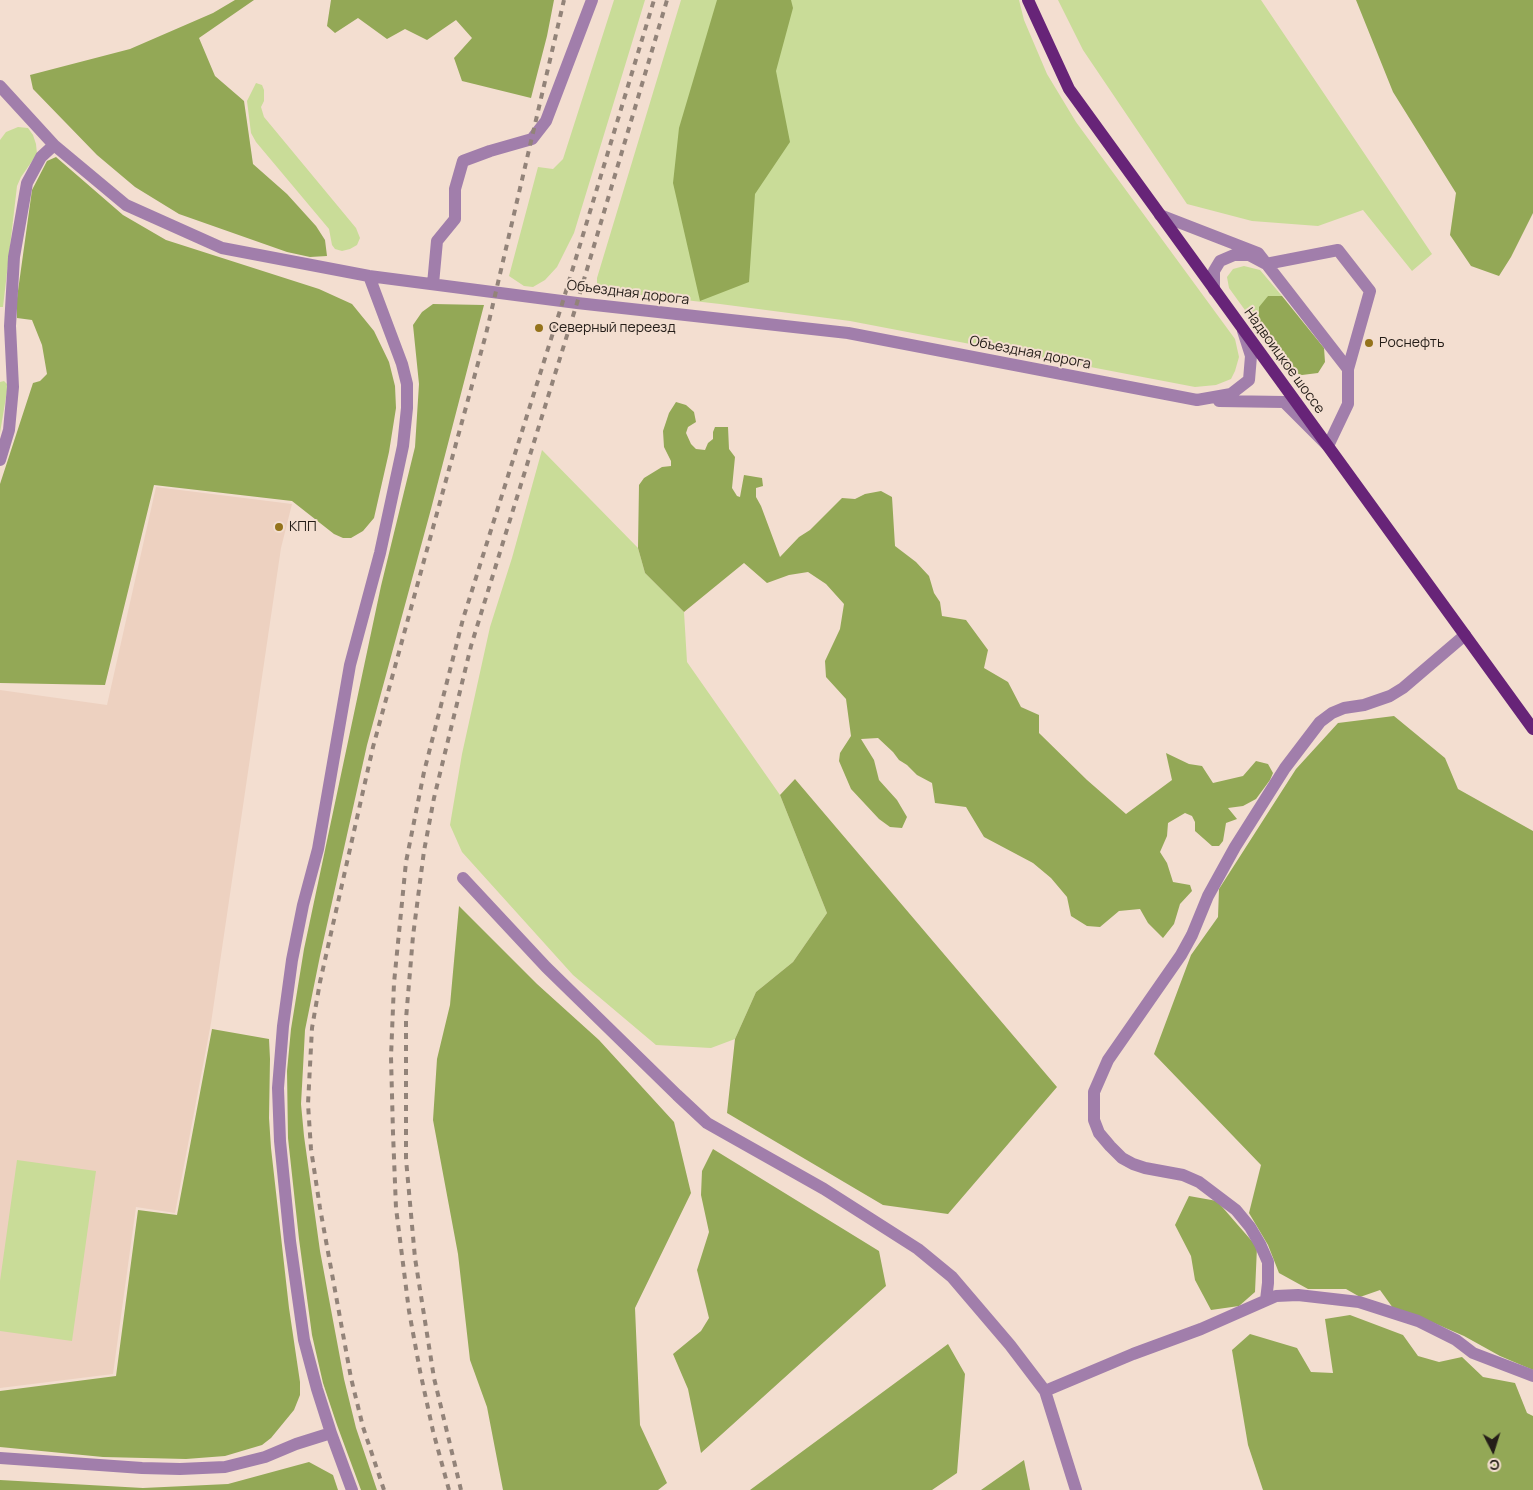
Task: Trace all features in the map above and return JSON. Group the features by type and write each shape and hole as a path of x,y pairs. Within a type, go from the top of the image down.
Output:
{"main road":[{"name":"Надвоицкое шоссе","path":"1028,0 1069,89 1533,729"}],"street":[{"path":"433,284 437,241 455,219 455,189 463,161 532,139 546,121 592,0"},
{"name":"Объездная дорога","path":"0,86 54,145 126,205 222,248 369,276 577,303 848,333 1197,400 1231,394 1249,380 1251,356 1242,329"},
{"path":"0,106 14,103"},
{"path":"0,460 9,430 14,387 10,326 14,257 27,183 41,157 54,145"},
{"path":"1160,215 1258,253 1348,369"},
{"path":"1197,400 1284,402 1328,446 1348,404 1348,369 1370,291 1338,250 1266,264 1249,255 1234,255 1220,261 1214,271 1214,290"},
{"path":"352,1490 316,1389 304,1340 296,1291 280,1141 278,1088 283,1026 303,906 318,849 350,665 380,553 403,446 407,408 407,384 402,364 369,276"},
{"path":"1266,1300 1268,1262 1250,1227 1236,1210 1199,1182 1184,1175 1139,1166 1122,1158 1110,1146 1096,1126 1094,1120 1094,1092 1108,1060 1181,955 1212,889 1235,847 1285,768 1320,722 1332,713 1344,708 1378,701 1390,696 1403,688 1466,636"},
{"path":"463,878 546,967 707,1123 824,1189 918,1248 952,1277 1004,1338 1045,1392 1076,1490"},
{"path":"1045,1392 1133,1354 1201,1329 1276,1296 1298,1295 1359,1302 1418,1321 1456,1340 1473,1353 1533,1376"},
{"path":"0,1458 142,1468 225,1468 265,1457 296,1444 331,1434"}],"shaded area":[{"path":"156,487 292,504 281,548 211,1023 175,1213 136,1207 113,1374 0,1388 0,690 107,705"}],"green space":[{"path":"235,0 254,0 199,38 215,76 244,101 253,164 287,194 316,226 325,240 327,256 310,257 287,252 179,214 135,187 97,155 33,89 30,75 130,49 213,13"},
{"path":"331,0 554,0 531,98 462,81 454,58 472,38 456,20 427,40 405,29 387,39 358,18 335,33 327,26"},
{"path":"614,0 645,0 574,233 557,267 545,280 533,287 524,286 509,276 538,167 553,169 563,159"},
{"path":"681,0 1019,0 1024,20 1047,74 1076,122 1235,339 1239,357 1231,379 1216,385 1195,387 850,321 614,292 597,285 597,278"},
{"path":"717,0 791,0 793,8 776,71 790,142 755,194 749,282 700,301 673,183 679,128"},
{"path":"1058,0 1261,0 1432,254 1412,271 1363,210 1318,226 1252,221 1187,204 1083,50"},
{"path":"1356,0 1533,0 1533,213 1511,257 1499,276 1471,266 1450,235 1456,193 1393,92"},
{"path":"256,83 262,85 264,90 264,101 261,107 264,117 356,228 360,238 357,245 342,251 335,249 332,245 329,229 256,142 251,133 247,101"},
{"path":"18,127 28,128 33,135 37,154 17,186 3,307 0,307 0,140 6,132"},
{"path":"56,157 123,215 166,240 319,289 352,304 374,331 389,362 395,386 396,408 389,452 374,518 363,531 351,538 343,538 334,534 292,501 154,485 105,685 0,683 0,484 33,383 40,381 47,374 42,345 32,320 17,318 17,298 32,190 47,161"},
{"path":"1244,266 1260,270 1282,296 1268,296 1259,322 1263,335 1229,288 1227,277 1233,269"},
{"path":"1268,296 1282,296 1324,348 1325,362 1318,373 1302,375 1290,371 1263,335 1259,322 1259,307"},
{"path":"433,304 484,305 367,745 305,1030 301,1104 320,1251 344,1379 356,1428 377,1490 361,1490 323,1383 312,1335 288,1138 287,1071 291,1029 304,949 381,586 415,447 419,384 413,325 422,312"},
{"path":"4,381 8,385 0,433 0,382"},
{"path":"676,402 686,405 694,412 696,422 688,427 686,433 691,444 696,449 705,450 708,443 713,439 715,427 728,427 729,449 735,457 732,488 737,496 740,497 744,475 762,478 763,486 756,488 756,497 780,557 842,498 855,499 865,494 881,491 892,497 895,546 916,562 929,576 934,593 940,602 942,616 966,620 988,650 984,668 1008,682 1021,707 1039,715 1039,733 1087,780 1126,814 1172,780 1166,753 1189,764 1202,766 1213,783 1243,776 1256,761 1268,764 1273,773 1256,799 1243,806 1228,808 1237,819 1226,823 1223,841 1219,846 1212,846 1195,831 1195,822 1192,816 1185,813 1168,823 1167,836 1160,852 1167,863 1173,882 1190,885 1192,891 1180,904 1174,924 1163,938 1148,923 1140,909 1119,911 1100,927 1087,926 1071,916 1067,897 1051,878 1033,863 984,837 966,807 935,803 932,783 917,775 899,760 878,738 861,739 874,760 879,780 897,800 907,817 902,828 890,827 879,819 851,789 839,761 840,753 851,736 846,699 826,677 825,661 840,629 844,604 826,584 808,572 789,575 767,583 744,563 684,612 645,573 638,548 639,485 644,478 662,467 671,466 671,461 664,447 663,431 669,413"},
{"path":"542,450 638,548 645,573 684,612 687,662 780,795 827,913 793,962 756,992 735,1039 711,1048 656,1045 573,975 462,852 450,825 462,754 490,627 512,558"},
{"path":"1394,716 1445,758 1458,789 1533,831 1533,1370 1500,1356 1464,1336 1420,1317 1393,1308 1380,1290 1360,1297 1346,1289 1308,1289 1279,1273 1268,1245 1249,1213 1261,1165 1154,1054 1191,955 1218,917 1219,889 1296,769 1338,723"},
{"path":"795,779 1057,1087 948,1214 883,1205 727,1113 735,1039 756,992 793,962 827,913 780,795"},
{"path":"459,906 537,984 599,1040 674,1122 691,1193 635,1308 640,1425 667,1483 658,1490 503,1490 487,1407 470,1360 458,1254 433,1120 437,1059 450,1005"},
{"path":"212,1029 269,1039 271,1148 289,1308 300,1382 300,1395 294,1410 271,1438 262,1445 225,1456 186,1459 103,1457 0,1447 0,1391 116,1376 138,1210 177,1215"},
{"path":"713,1149 879,1251 886,1286 701,1453 688,1389 673,1354 701,1331 709,1318 697,1270 709,1232 701,1195 702,1171"},
{"path":"17,1160 96,1171 72,1341 0,1331 0,1281"},
{"path":"1189,1196 1217,1201 1257,1247 1255,1292 1239,1306 1211,1310 1195,1280 1191,1256 1175,1225"},
{"path":"1350,1315 1403,1335 1418,1356 1439,1362 1462,1357 1483,1377 1515,1383 1527,1413 1533,1416 1533,1490 1263,1490 1248,1445 1232,1350 1250,1334 1297,1348 1311,1372 1333,1373 1325,1319"},
{"path":"948,1344 965,1374 957,1473 932,1490 750,1490"},
{"path":"1024,1460 1030,1490 981,1490"},
{"path":"309,1462 333,1475 338,1490 0,1490 0,1480 143,1488 228,1484"}],"railway":[{"path":"384,1490 363,1427 351,1378 320,1208 311,1149 308,1104 312,1028 320,982 373,747 486,334 564,0"},
{"path":"449,1490 433,1431 420,1371 409,1311 396,1208 391,1057 394,983 406,862 424,772 463,619 563,301 654,0"},
{"path":"461,1490 434,1378 415,1258 406,1159 406,1019 413,936 424,851 434,798 471,646 577,303 667,0"}],"place":[{"name":"Северный переезд","path":"539,328"},
{"name":"Роснефть","path":"1369,343"},
{"name":"КПП","path":"279,527"}]}
